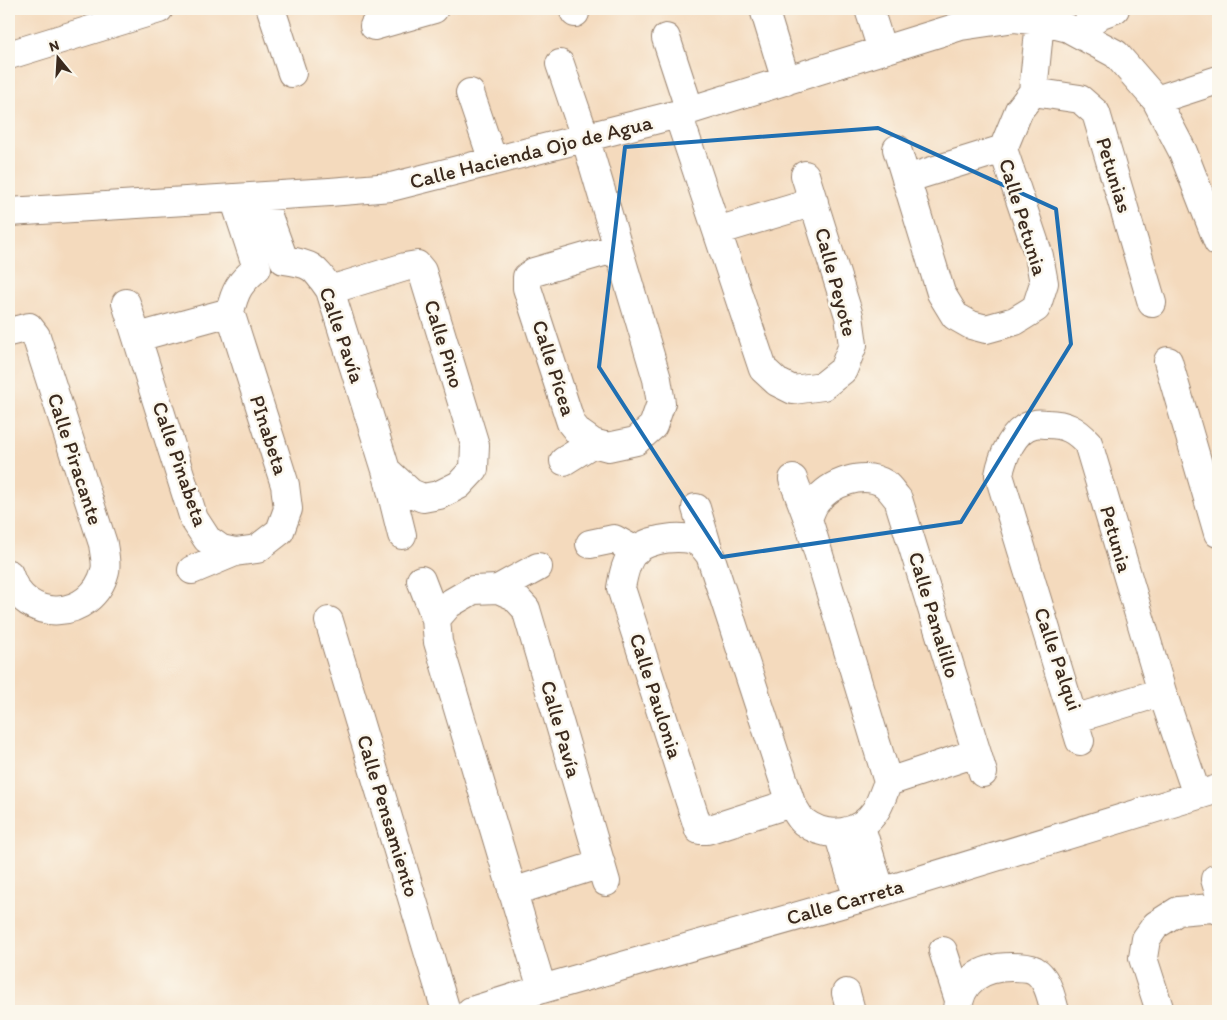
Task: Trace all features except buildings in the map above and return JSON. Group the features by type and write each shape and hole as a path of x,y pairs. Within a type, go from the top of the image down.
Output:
{"street":[{"path":"9,55 158,9"},
{"path":"271,9 292,73"},
{"path":"764,9 786,81"},
{"path":"869,9 882,50"},
{"path":"1077,32 1101,14 1115,9"},
{"path":"374,26 423,10"},
{"name":"Calle Hacienda Ojo de Agua","path":"9,212 391,187 684,112 961,26 1015,18 1040,21 1068,28 1116,54 1156,100 1210,198 1218,242"},
{"path":"1033,92 1040,21"},
{"path":"666,38 684,112 717,231 774,403"},
{"path":"560,64 585,137 657,378 661,403 653,426 636,441 608,447 593,443 564,461"},
{"path":"1156,100 1218,80"},
{"name":"Calle Petunia","path":"1003,149 906,179 941,293 955,316 970,325 986,329 1015,321 1036,308 1044,283 1039,256 1003,149 1019,110 1033,92"},
{"name":"Petunias","path":"1033,92 1080,98 1096,113 1152,303"},
{"path":"470,93 493,161"},
{"path":"897,149 906,179"},
{"path":"805,175 814,202"},
{"name":"Calle Pavía","path":"261,197 284,260 300,262 316,269 330,290 386,470 402,535"},
{"path":"138,337 230,312 234,294 243,279 257,268 234,198"},
{"name":"Calle Peyote","path":"717,231 814,202 849,316 853,345 843,370 823,386 793,390 776,382 763,369"},
{"name":"Calle Pícea","path":"593,443 579,433 566,413 527,288 527,277 534,272 617,248"},
{"name":"Calle Pino","path":"330,290 405,266 417,265 422,271 475,445 474,469 459,485 439,496 423,498 411,493 386,470"},
{"name":"Calle Pinabeta","path":"126,303 194,519 207,539 221,549 246,551"},
{"name":"PInabeta","path":"192,570 246,551 280,531 288,509 285,485 230,312"},
{"name":"Calle Piracante","path":"9,332 29,327 36,336 103,544 106,570 97,591 80,606 52,611 38,608 24,599 16,589 9,574"},
{"path":"1168,361 1218,532"},
{"name":"Petunia","path":"1034,424 1053,424 1076,431 1088,443 1162,692"},
{"name":"Calle Palqui","path":"1034,424 1014,438 1002,462 999,476 1077,730 1162,692"},
{"name":"Calle Panalillo","path":"808,519 815,502 823,494 846,481 861,478 885,484 898,499 980,763 888,782"},
{"path":"696,508 791,803 803,821 820,831 850,830 876,810 888,782 808,519 793,479"},
{"path":"590,544 614,539 636,550 660,539 682,539 698,542 710,555"},
{"name":"Calle Paulonia","path":"636,550 630,559 621,588 699,830 707,830 791,803"},
{"path":"436,619 449,604 472,590 498,589 538,567"},
{"path":"421,580 436,619 438,642 542,989"},
{"name":"Calle Pavía","path":"498,589 514,596 526,609 603,873 512,892"},
{"name":"Calle Pensamiento","path":"329,621 446,1011"},
{"path":"1162,692 1208,792"},
{"name":"Calle Carreta","path":"471,1011 870,895 1208,792"},
{"path":"850,830 870,895"},
{"path":"1160,1011 1143,958 1146,939 1156,925 1178,911 1212,908 1218,910"},
{"path":"943,951 958,1004"},
{"path":"958,1004 972,979 996,967 1019,967 1034,970 1046,983 1055,1011"}],"highlighted area":[{"path":"878,128 1056,209 1071,344 961,522 722,557 599,367 625,147"}]}
